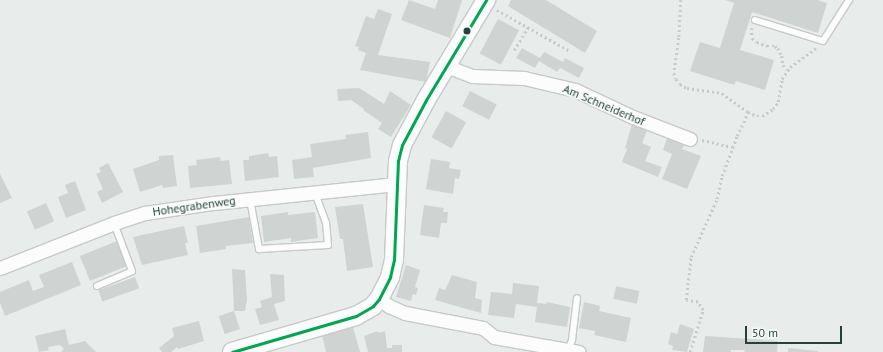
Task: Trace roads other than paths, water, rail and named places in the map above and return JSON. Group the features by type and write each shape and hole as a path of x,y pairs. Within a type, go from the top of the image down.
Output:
{"main road":[{"path":"232,352 356,316 372,306 379,299 390,277 394,260 398,161 402,145 446,66 485,2"}],"street":[{"name":"Am Schneiderhof","path":"446,66 472,76 524,78 575,90 633,117 690,139"},
{"name":"Hohegrabenweg","path":"0,268 114,223 145,213 250,199 397,184"},
{"path":"379,299 389,306 405,313 483,328 494,337 572,351"}],"lane":[{"path":"755,20 822,41 848,0"},
{"path":"250,199 259,248 328,245 326,224 315,192"},
{"path":"97,286 132,271 114,223"},
{"path":"572,351 577,298"}]}
